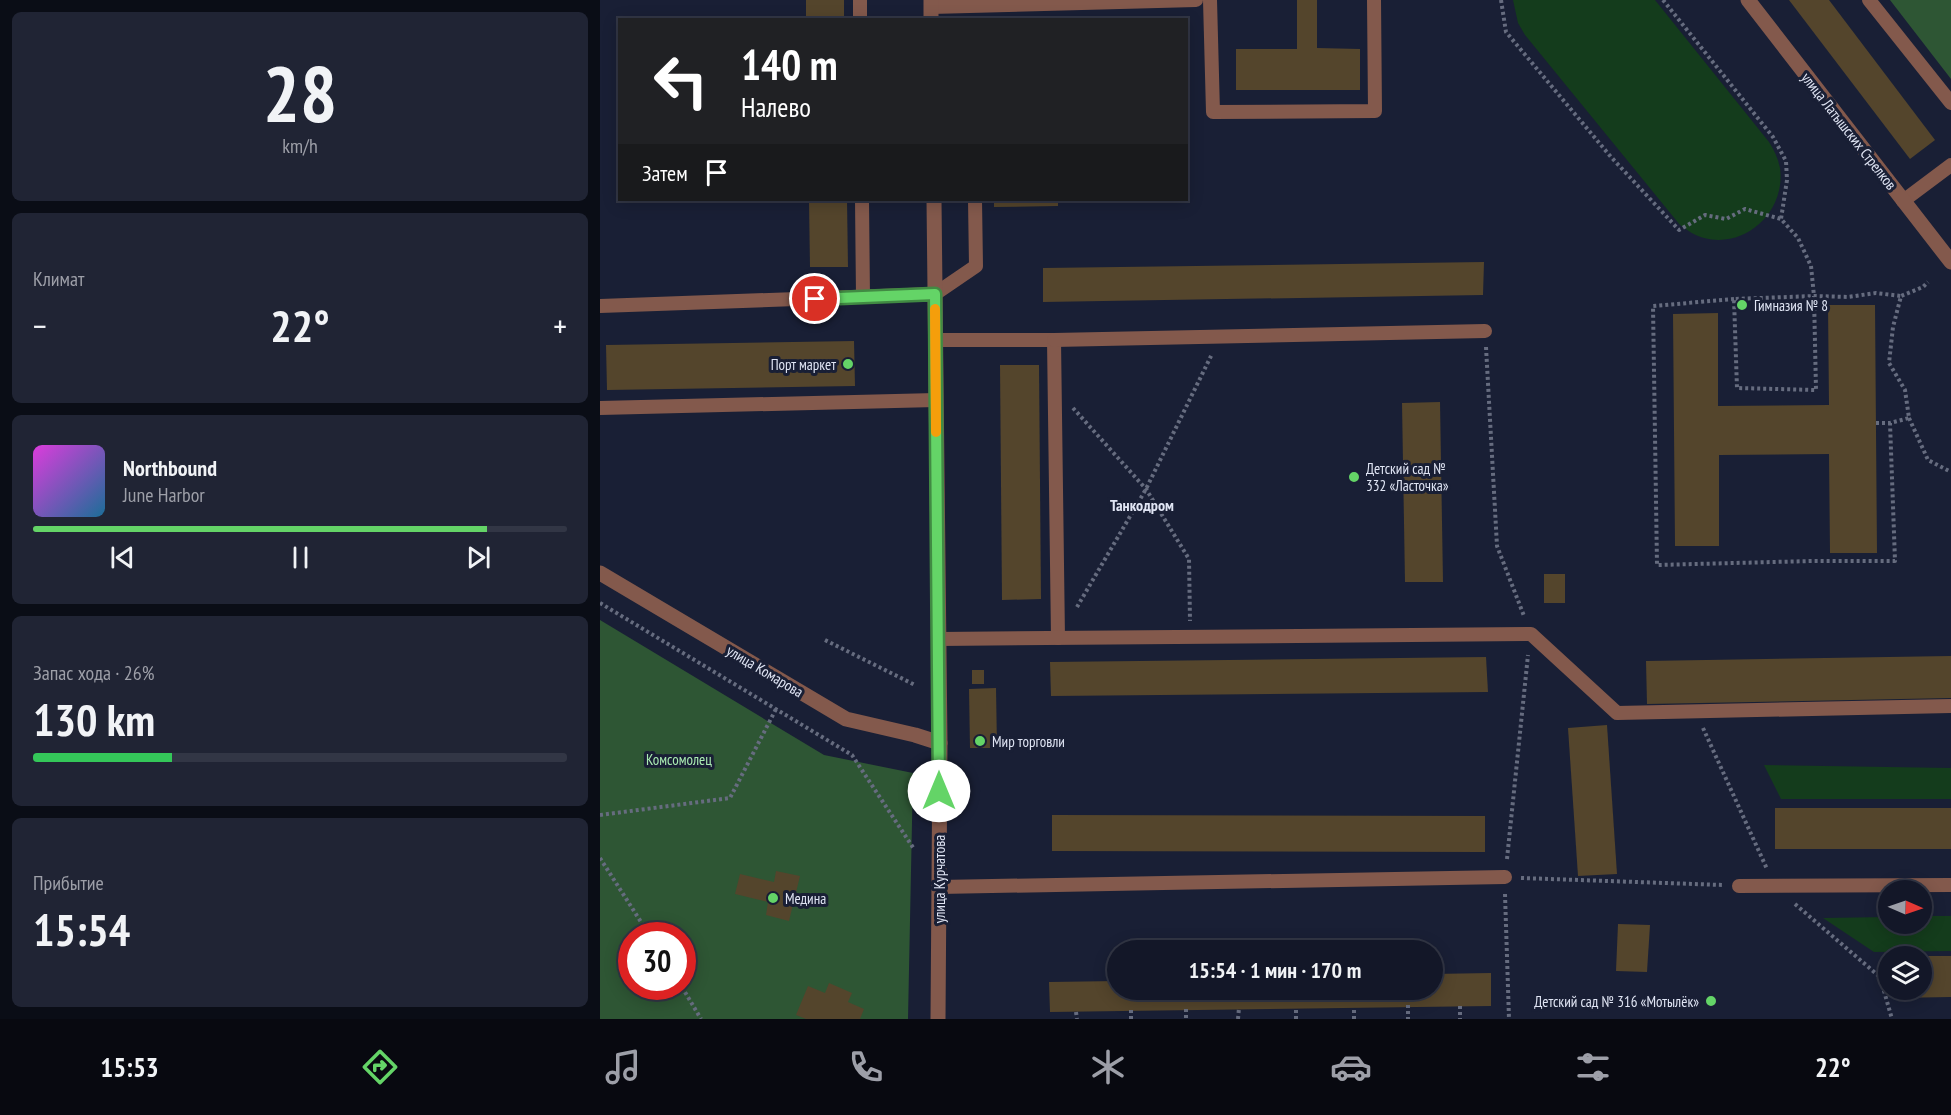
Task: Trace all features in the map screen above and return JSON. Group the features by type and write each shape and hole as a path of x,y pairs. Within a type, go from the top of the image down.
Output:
{"street":[{"name":"улица Латышских Стрелков","path":"1748,0 1951,262"},
{"name":"улица Курчатова","path":"933,201 940,743 938,1019"},
{"name":"улица Комарова","path":"600,573 846,719 940,743"}],"lane":[{"path":"860,0 860,18"},
{"path":"931,9 1196,0"},
{"path":"1210,0 1213,112 1224,112 1375,111 1374,0"},
{"path":"1869,0 1951,103"},
{"path":"1903,201 1951,165"},
{"path":"862,201 863,297"},
{"path":"600,306 935,294 976,266 975,201"},
{"path":"935,340 1054,340 1485,331"},
{"path":"1054,340 1058,638"},
{"path":"600,408 936,400"},
{"path":"939,639 1531,634 1617,713 1951,706"},
{"path":"939,887 1505,877"},
{"path":"1739,886 1951,885"}],"path":[{"path":"1502,0 1506,32 1611,157 1679,230 1705,215 1726,219 1745,209 1781,219 1798,238 1810,266 1814,296 1816,390 1737,388 1734,299"},
{"path":"1663,0 1773,137 1786,161 1787,180 1781,219"},
{"path":"1890,423 1894,561 1657,565 1653,306 1734,299 1848,297 1876,293 1901,296 1928,282"},
{"path":"1901,296 1893,327 1889,363 1905,390 1909,418 1928,460 1951,472"},
{"path":"1485,331 1497,546 1531,634 1505,877 1509,1019"},
{"path":"1076,608 1146,489 1221,336"},
{"path":"1054,387 1146,489 1189,559 1190,638"},
{"path":"1876,423 1890,423 1909,418"},
{"path":"600,603 852,755 914,849"},
{"path":"825,640 915,685"},
{"path":"600,815 730,798 776,709"},
{"path":"600,858 641,922"},
{"path":"1505,877 1739,886"},
{"path":"690,1000 701,1019"},
{"path":"1408,1005 1408,1019"},
{"path":"1460,1006 1460,1019"},
{"path":"1238,1019 1239,1008"},
{"path":"1296,1008 1296,1019"},
{"path":"1354,1008 1354,1019"},
{"path":"1186,1009 1186,1019"},
{"path":"1131,1010 1131,1019"},
{"path":"1076,1012 1077,1019"}],"green space":[{"path":"1513,0 1655,0 1774,151 1780,168 1780,184 1777,198 1770,212 1749,232 1735,238 1720,240 1701,237 1680,225 1525,35 1518,23"},
{"path":"1890,0 1951,0 1951,79"},
{"name":"Комсомолец","path":"600,620 824,755 913,773 908,1019 600,1019"},
{"path":"1764,765 1951,768 1951,799 1781,799"},
{"path":"1932,916 1951,916 1951,951 1932,951 1932,946 1878,946 1878,952 1874,952 1823,918 1878,917 1878,934 1932,934"}],"building":[{"path":"806,0 844,0 844,18 806,18"},
{"path":"1297,0 1317,0 1317,48 1360,49 1360,90 1236,90 1236,49 1297,49"},
{"path":"1789,0 1829,0 1935,140 1910,159"},
{"path":"809,201 847,201 848,267 810,267"},
{"path":"994,201 1058,201 1058,206 994,207"},
{"path":"1484,262 1483,295 1043,302 1043,268"},
{"path":"1828,305 1875,305 1877,553 1830,553 1829,454 1719,455 1719,546 1675,546 1673,314 1718,313 1718,406 1829,405"},
{"path":"854,341 855,386 607,390 606,345"},
{"path":"1000,365 1039,365 1041,599 1002,600"},
{"path":"1440,402 1443,582 1405,582 1402,403"},
{"path":"1544,574 1565,574 1565,603 1544,603"},
{"path":"1951,656 1951,698 1647,704 1646,661"},
{"path":"1486,657 1488,692 1051,696 1050,662"},
{"path":"972,670 984,670 984,684 972,684"},
{"path":"996,688 997,748 970,748 969,689"},
{"path":"1607,725 1617,874 1578,876 1568,728"},
{"path":"1775,808 1951,808 1951,849 1775,849"},
{"path":"1052,815 1485,816 1485,852 1052,851"},
{"name":"Медина","path":"776,871 800,876 789,921 766,915 768,902 735,894 740,874 774,882"},
{"path":"1618,924 1650,925 1647,972 1616,971"},
{"path":"1932,956 1951,956 1951,997 1932,997"},
{"path":"1491,973 1491,1006 1050,1012 1049,982 1107,981 1107,1000 1443,1000 1443,974"},
{"path":"829,983 852,993 848,1002 864,1009 860,1019 806,1019 796,1015 808,986 825,993"}],"slow traffic":[{"path":"935,309 936,432"}],"place":[{"name":"Гимназия № 8","path":"1742,305"},
{"name":"Порт маркет","path":"848,364"},
{"name":"Детский сад № 332 «Ласточка»","path":"1354,477"},
{"name":"Мир торговли","path":"980,741"},
{"name":"Медина","path":"773,898"},
{"name":"Детский сад № 316 «Мотылёк»","path":"1711,1001"}],"district":[{"name":"Танкодром","path":"1142,505"}],"route":[{"path":"815,299 935,294 939,791"}]}
